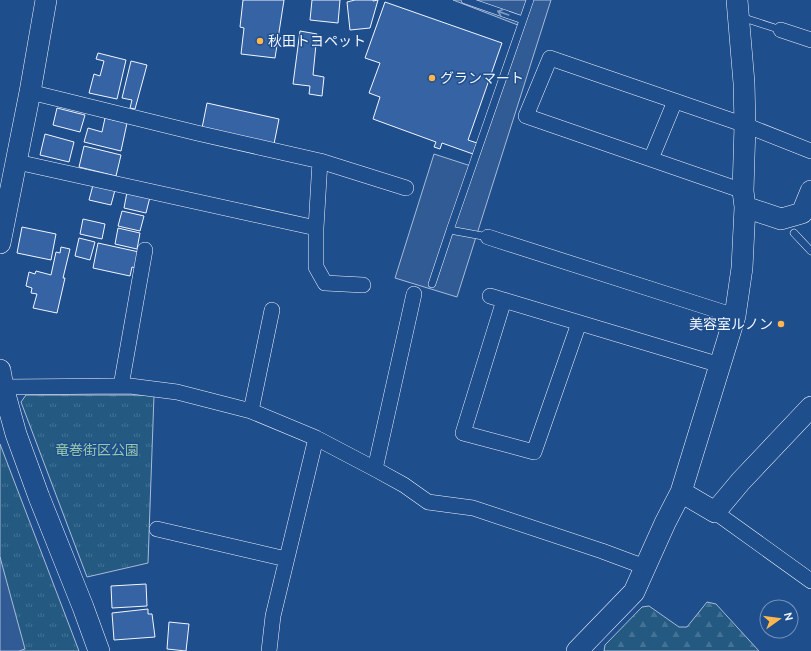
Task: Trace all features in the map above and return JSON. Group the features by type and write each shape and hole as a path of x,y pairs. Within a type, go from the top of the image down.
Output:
{"street":[{"path":"0,243 9,184 16,162 46,0"},
{"path":"577,651 634,592 665,522 681,492 735,316 742,268 745,126 744,83 736,4"},
{"path":"782,30 811,40"},
{"path":"811,150 550,58 526,116 652,159 744,199 781,219 802,213 811,190"},
{"path":"30,92 320,161 406,188"},
{"path":"652,159 675,101"},
{"path":"320,161 316,228 316,267 326,283 363,285"},
{"path":"16,162 316,228"},
{"path":"488,237 735,316"},
{"path":"121,386 145,250"},
{"path":"375,468 414,294"},
{"path":"579,323 534,452 463,433 497,298 720,365"},
{"path":"251,411 272,310"},
{"path":"99,651 16,434 2,378 130,386 177,392 251,411 316,438 375,468 404,485 428,502 473,508 645,566"},
{"path":"715,512 741,481 811,407"},
{"path":"269,651 272,616 316,438"},
{"path":"681,492 715,512 811,581"},
{"path":"157,529 286,559"}],"lane":[{"path":"465,0 523,20"},
{"path":"432,284 530,0"},
{"path":"736,4 782,30"},
{"path":"450,230 488,237"},
{"path":"794,233 811,250"}],"green space":[{"name":"竜巻街区公園","path":"26,395 154,395 148,563 87,577 21,402"},
{"path":"0,444 79,651 0,651"},
{"path":"707,602 716,604 759,651 604,651 605,645 642,607 649,606 679,627 687,627"}],"shaded area":[{"path":"453,0 551,0 457,297 395,278 434,154 474,167 523,27"},
{"path":"0,557 25,649 19,651 0,651"}],"building":[{"name":"秋田トヨペット","path":"243,0 284,0 275,58 241,54 244,28 240,27"},
{"path":"312,0 340,0 338,23 310,20"},
{"path":"355,0 378,0 370,28 350,30 347,2"},
{"name":"グランマート","path":"385,2 502,43 468,140 477,143 473,154 442,143 440,149 434,147 436,142 373,119 380,97 369,93 380,63 365,58"},
{"path":"300,31 317,34 313,75 324,77 322,96 309,94 310,86 293,84"},
{"path":"98,53 126,60 117,99 89,93 94,74 100,76 104,61 96,59"},
{"path":"131,61 147,65 135,109 130,108 132,100 122,98"},
{"path":"207,103 279,119 274,144 202,128"},
{"path":"57,108 85,115 80,132 53,125"},
{"path":"105,118 127,123 121,151 84,142 88,128 102,132"},
{"path":"45,134 74,142 69,162 40,155"},
{"path":"84,146 121,155 116,176 79,167"},
{"path":"93,185 115,190 111,205 89,200"},
{"path":"127,192 150,197 146,213 124,208"},
{"path":"122,211 144,216 140,231 118,226"},
{"path":"83,219 105,224 102,239 80,234"},
{"path":"22,227 56,234 51,260 17,253"},
{"path":"118,228 140,233 137,249 115,244"},
{"path":"79,238 95,242 90,260 75,256"},
{"path":"98,243 139,252 136,268 132,267 130,276 93,268"},
{"path":"61,247 70,249 57,313 33,308 37,294 31,293 32,288 26,286 29,272 35,274 36,271 51,275 56,252 60,253"},
{"path":"146,584 147,606 112,608 111,586"},
{"path":"148,609 148,614 152,614 155,637 114,640 112,613"},
{"path":"169,622 189,624 186,651 167,649"}],"place":[{"name":"秋田トヨペット","path":"260,41"},
{"name":"グランマート","path":"432,78"},
{"name":"美容室ルノン","path":"781,324"}]}
